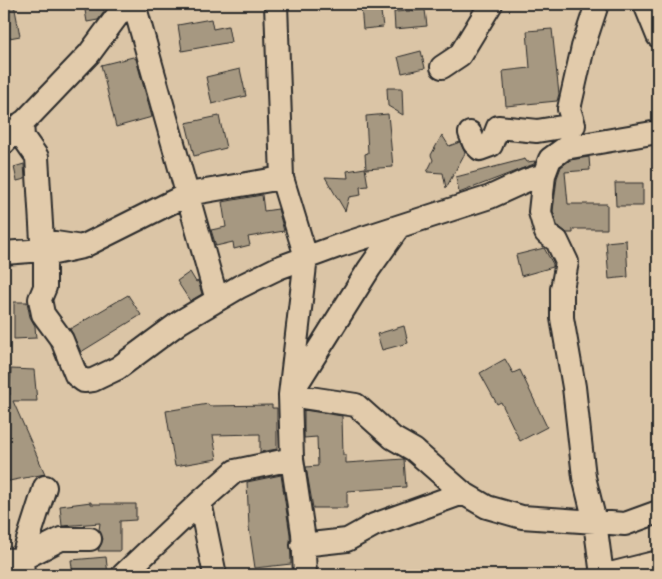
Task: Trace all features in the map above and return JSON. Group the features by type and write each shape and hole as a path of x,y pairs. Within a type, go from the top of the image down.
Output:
{"street":[{"path":"4,143 89,54 126,4"},
{"path":"134,4 217,300"},
{"path":"276,4 282,178 306,257 290,395 292,459 303,533 304,575"},
{"path":"442,67 460,55 491,4"},
{"path":"470,133 474,143 480,148 491,145 498,127 537,131 574,125 569,109 583,47 597,4"},
{"path":"645,4 658,36"},
{"path":"22,123 24,137 37,156 42,241 82,247"},
{"path":"537,131 547,167 540,212 546,233 557,241 567,262 562,289 562,318 574,387 584,477 596,522 602,575"},
{"path":"282,178 188,194 82,247 44,255 45,287 40,299 43,314 62,340 76,375 80,380 93,380 118,368 180,322 270,272 306,257 490,197 525,181 547,167 565,148 658,132"},
{"path":"290,395 369,269 398,228"},
{"path":"4,253 82,247"},
{"path":"290,395 356,405 393,438 414,450 463,492 487,507 522,516 625,524 658,512"},
{"path":"123,575 235,470 292,459"},
{"path":"16,565 45,487"},
{"path":"302,545 348,540 374,525 463,492"},
{"path":"200,502 214,575"},
{"path":"16,565 61,538 90,539"},
{"path":"606,575 658,562"}],"building":[{"path":"4,4 14,4 20,36 4,39"},
{"path":"84,4 103,4 104,12 98,20 87,22"},
{"path":"380,4 383,27 363,29 361,6"},
{"path":"425,10 427,26 395,29 394,12"},
{"path":"211,19 213,29 228,26 231,42 182,51 178,25"},
{"path":"552,29 559,94 557,101 506,106 503,71 530,68 527,31"},
{"path":"421,51 425,68 402,73 398,57"},
{"path":"133,57 136,59 152,117 116,127 101,65"},
{"path":"240,69 246,96 212,104 206,77"},
{"path":"387,88 402,88 403,115 388,106"},
{"path":"388,114 393,167 366,169 365,154 368,153 366,116"},
{"path":"219,116 226,148 194,156 186,123"},
{"path":"442,135 449,146 460,142 465,153 446,188 443,173 427,172 433,160 431,155"},
{"path":"589,157 590,170 565,172 568,204 607,204 607,229 573,229 573,233 567,233 557,225 553,211 557,178 561,167 570,160"},
{"path":"525,159 527,162 535,161 534,164 459,193 456,177"},
{"path":"24,164 25,179 17,181 14,167"},
{"path":"365,168 368,186 360,187 361,195 349,197 345,211 325,177 348,178 347,171"},
{"path":"615,183 643,183 643,206 616,206"},
{"path":"262,195 264,211 278,209 284,231 248,237 250,245 234,249 233,242 216,246 211,230 226,227 222,202"},
{"path":"626,240 628,277 609,279 606,242"},
{"path":"544,248 553,267 521,276 516,255"},
{"path":"190,272 196,282 198,281 202,294 190,301 177,281"},
{"path":"128,295 141,315 81,352 70,329"},
{"path":"14,302 27,302 30,317 35,326 36,338 14,339"},
{"path":"404,326 408,343 382,350 377,334"},
{"path":"505,359 513,373 520,370 547,427 520,441 501,402 497,404 480,373"},
{"path":"11,369 34,370 37,401 13,401 45,474 4,482 4,380 10,395"},
{"path":"208,404 209,406 272,405 272,408 277,408 277,449 260,452 260,434 213,435 217,459 175,466 166,411"},
{"path":"304,410 342,416 343,455 346,455 346,463 404,459 406,487 347,491 347,508 313,508 306,467 318,466 317,437 304,438"},
{"path":"281,475 290,534 291,564 255,568 249,527 247,482"},
{"path":"91,502 91,504 136,504 136,520 120,521 120,551 98,551 103,539 99,530 100,523 62,526 60,506"},
{"path":"106,557 108,575 73,575 71,560"}]}
